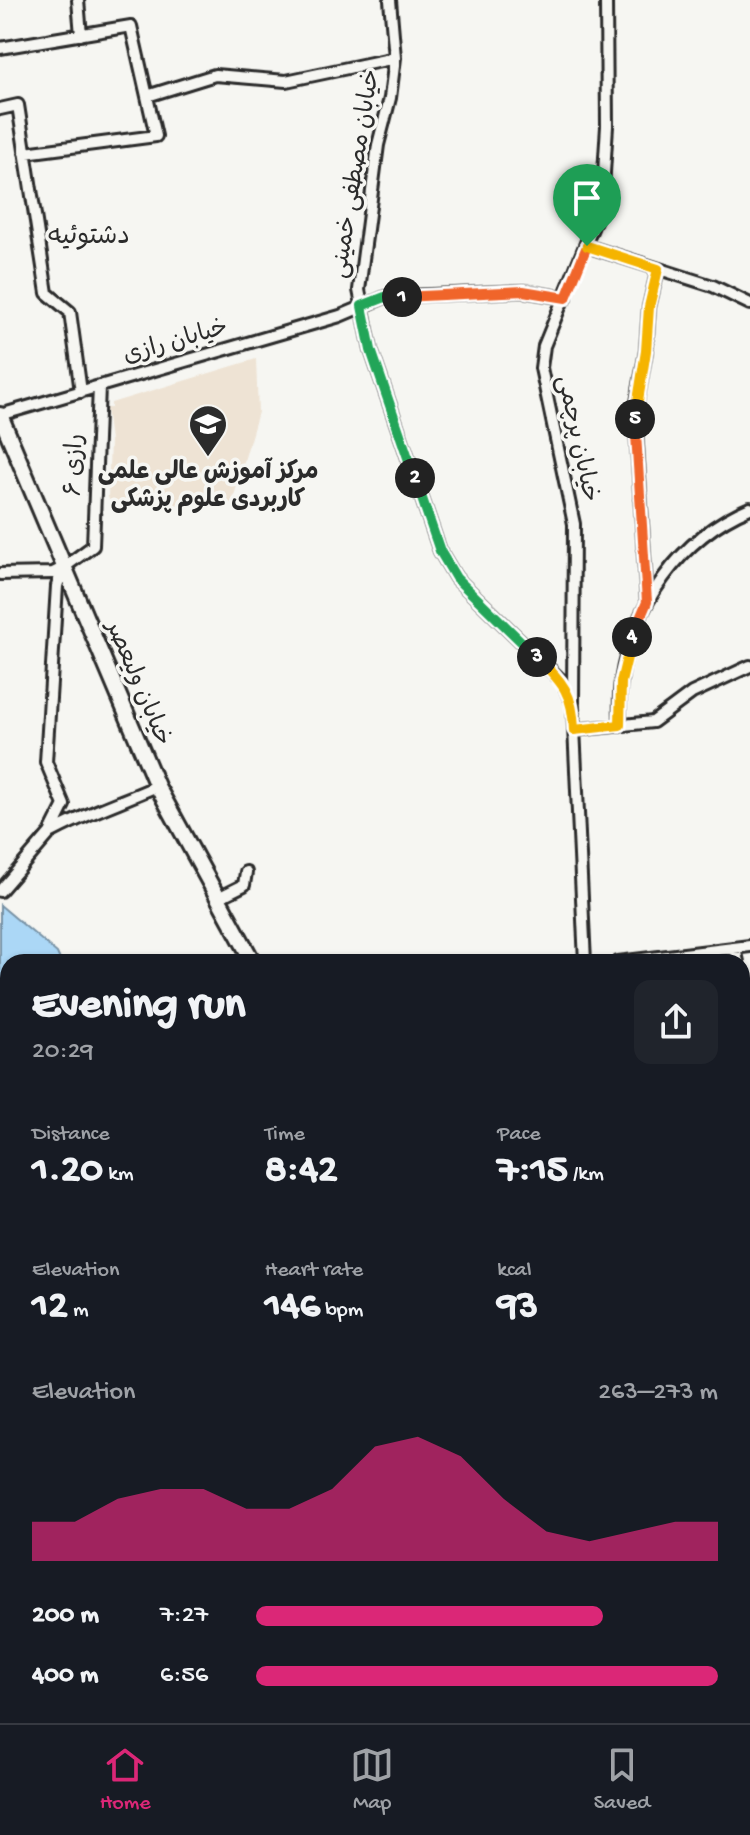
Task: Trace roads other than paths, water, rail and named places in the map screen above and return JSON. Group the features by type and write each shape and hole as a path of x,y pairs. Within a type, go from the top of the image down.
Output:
{"main road":[{"name":"خیابان ولیعصر","path":"0,415 157,786 249,954"}],"street":[{"path":"78,0 81,35"},
{"name":"خیابان مصطفی خمینی","path":"390,0 395,58 368,218 359,290 362,306 371,350 440,551 456,578 563,682 573,706 585,954"},
{"name":"خیابان پرچمی","path":"573,706 574,524 541,368 544,346 602,204 607,126 606,0"},
{"path":"0,48 131,26 156,136 25,153"},
{"path":"147,96 215,75 286,81 395,58"},
{"path":"0,109 18,105 47,293 70,312 81,392"},
{"path":"587,246 713,286 750,304"},
{"path":"647,602 635,414 646,351 649,307 658,269"},
{"name":"خیابان رازی","path":"0,415 340,316 385,297 523,291 566,298"},
{"name":"رازی ۶","path":"63,568 93,546 99,386"},
{"path":"620,725 621,682 630,641 647,602 671,567 701,537 750,508"},
{"path":"0,574 53,573 63,568"},
{"path":"0,891 50,833 64,805 46,762 57,586 63,568"},
{"path":"574,730 653,722 692,693 750,666"},
{"path":"50,833 157,786"},
{"path":"218,898 244,885 246,872"},
{"path":"685,954 750,946"},
{"path":"735,948 736,954"}],"water":[{"path":"0,905 57,954 0,954"}],"place":[{"name":"مرکز آموزش عالی علمی کاربردی علوم پزشکی","path":"208,458"}],"district":[{"name":"دشتوئیه","path":"89,238"}]}
